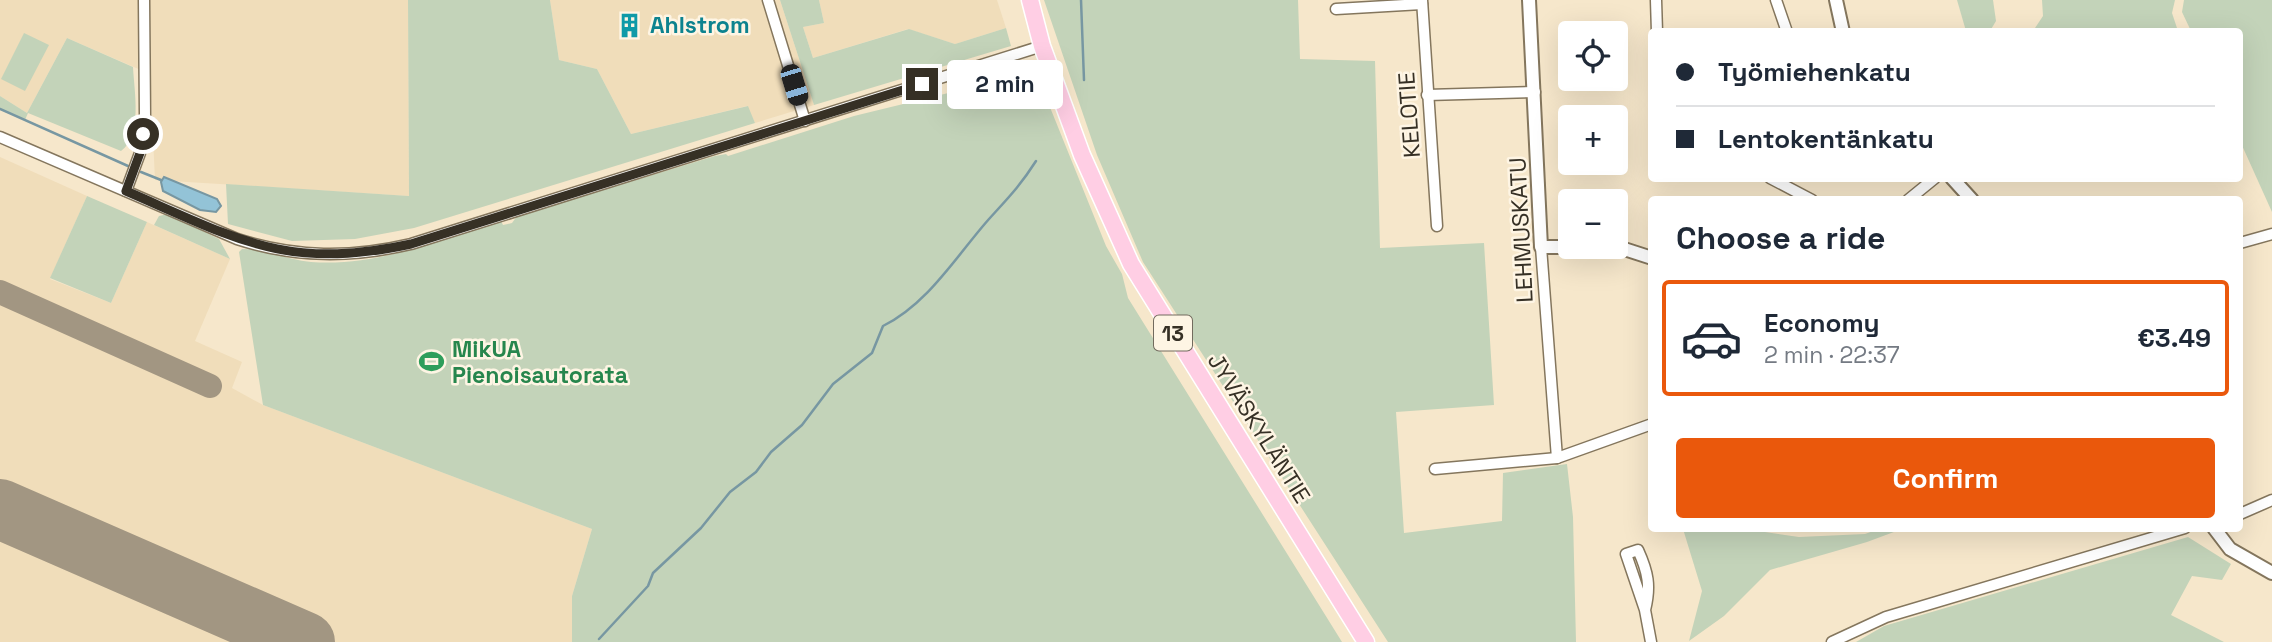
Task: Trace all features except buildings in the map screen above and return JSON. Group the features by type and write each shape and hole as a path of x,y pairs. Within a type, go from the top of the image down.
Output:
{"highway":[{"name":"JYVÄSKYLÄNTIE","path":"1030,0 1042,46 1082,155 1131,264 1366,642"}],"street":[{"path":"126,191 140,153 145,115 144,0"},
{"path":"768,0 806,121"},
{"name":"LEHMUSKATU","path":"1529,0 1541,247 1557,458"},
{"path":"1656,0 1657,28"},
{"path":"1776,0 1786,28"},
{"path":"1836,0 1842,28"},
{"path":"1336,9 1422,2"},
{"name":"KELOTIE","path":"1422,2 1437,226"},
{"path":"0,137 265,248 305,255 343,256 411,244 1042,46"},
{"path":"1427,95 1535,92"},
{"path":"1778,182 1804,196"},
{"path":"1913,196 1930,182"},
{"path":"1956,182 1968,196"},
{"path":"2243,242 2272,234"},
{"path":"1541,247 1558,247"},
{"path":"1628,250 1648,257"},
{"path":"1435,469 1557,458 1648,425"},
{"path":"2243,513 2272,500"},
{"path":"1832,642 1886,617 2172,532"},
{"path":"2217,532 2230,549 2272,573"},
{"path":"1644,610 1650,589 1646,568 1638,550 1626,554 1651,642"}],"shaded area":[{"path":"0,0 408,0 409,196 155,180 150,74 67,38 27,113 0,96"},
{"path":"550,0 780,0 814,105 755,123 747,106 631,134 597,69 559,60"},
{"path":"819,0 997,0 1006,28 955,44 908,29 813,58 803,27 824,23"},
{"path":"0,157 87,196 50,279 111,303 147,222 230,259 195,341 242,362 232,388 263,405 592,529 572,596 572,642 0,642"}],"green space":[{"path":"408,0 550,0 559,60 597,69 631,134 748,106 755,123 414,228 355,239 292,241 228,224 226,184 409,196"},
{"path":"780,0 819,0 824,23 803,27 813,58 909,29 955,44 1006,28 1011,46 814,105"},
{"path":"1044,0 1298,0 1300,59 1375,61 1380,248 1484,243 1494,405 1396,412 1404,533 1502,521 1503,473 1567,464 1573,517 1576,642 1388,642 1143,262 1097,155"},
{"path":"1957,0 1993,0 1996,21 1992,28 1965,28"},
{"path":"2042,0 2175,0 2172,13 2177,28 2035,28 2043,16"},
{"path":"2184,0 2272,0 2272,212 2243,148 2243,28 2190,28 2182,12"},
{"path":"24,33 49,45 25,91 1,79"},
{"path":"67,38 133,67 135,124 128,144 121,151 28,113 25,120 0,110 0,96 27,113"},
{"path":"1026,74 1039,80 1106,246 1122,274 1128,298 1342,642 572,642 572,596 592,529 263,405 239,252 242,249 311,262 360,260 408,251 501,221 503,225 512,223 517,216 715,156 728,156 854,116"},
{"path":"87,196 147,222 111,303 50,278"},
{"path":"168,214 219,239 230,259 154,225 159,216"},
{"path":"1684,532 1765,532 1799,537 1894,532 1770,570 1724,616 1689,641 1702,591"},
{"path":"2188,537 2231,564 2222,580 2192,576 2171,615 2224,642 1856,642 1884,626"}],"water":[{"path":"164,177 217,199 221,206 216,212 200,210 163,191 161,182"}],"waterway":[{"path":"1081,0 1084,80"},
{"path":"0,109 128,166"},
{"path":"599,639 648,586 653,573 701,528 730,492 756,472 771,452 802,425 833,384 872,353 883,326 914,305 941,278 1025,178 1036,161"},
{"path":"141,172 161,180"}],"taxiway":[{"path":"0,292 210,386"}],"runway":[{"path":"0,509 305,642"}],"place":[{"name":"Ahlstrom","path":"630,25"},
{"name":"MikUA Pienoisautorata","path":"432,362"}],"route":[{"path":"143,134 140,153 126,191 237,239 265,248 305,255 343,256 411,244 922,84"}]}
